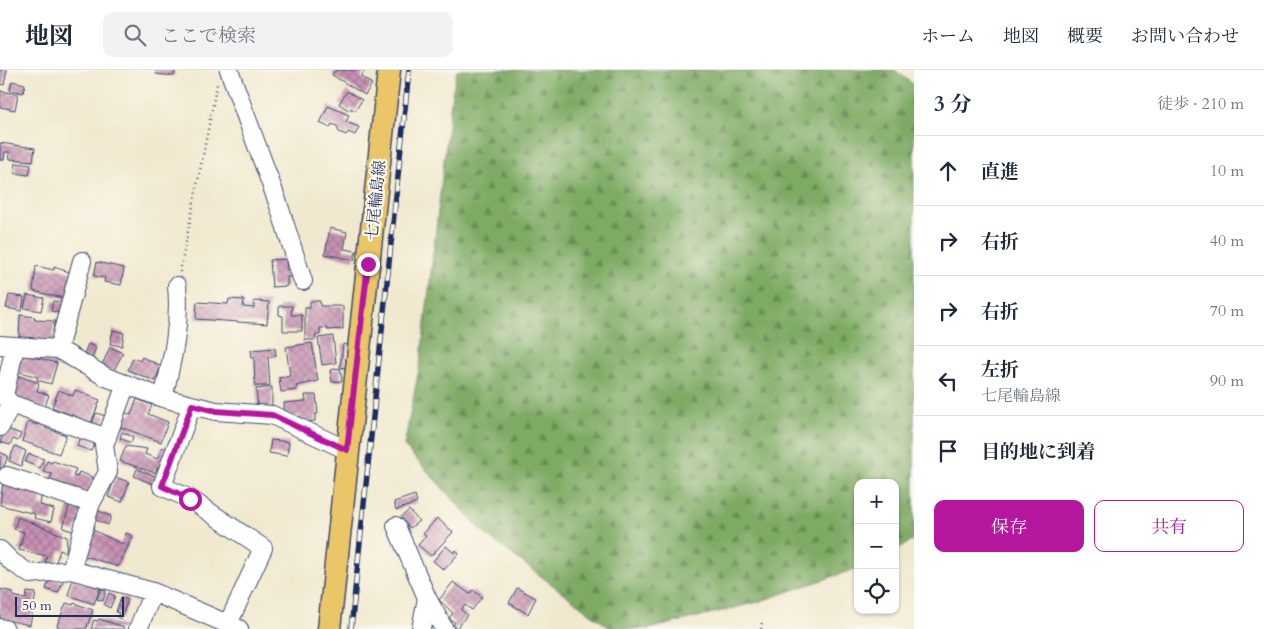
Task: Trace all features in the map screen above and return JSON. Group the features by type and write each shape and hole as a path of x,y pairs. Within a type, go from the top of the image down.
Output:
{"main road":[{"name":"七尾輪島線","path":"329,629 389,70"}],"street":[{"path":"223,75 278,204 303,281"},
{"path":"58,349 82,261"},
{"path":"163,398 177,340 179,309 177,286"},
{"path":"107,438 11,404 4,396 7,346 58,349 106,377 163,398 216,411 272,415 347,450"},
{"path":"71,570 91,503 108,472 104,445 126,384"},
{"path":"0,426 11,404"},
{"path":"0,550 12,562 30,574 71,570 153,592 234,627 263,548 190,499 162,486 192,405"},
{"path":"7,476 91,503"},
{"path":"396,526 427,598 444,629"},
{"path":"138,629 153,592"},
{"path":"421,629 427,598"},
{"path":"0,628 5,629"}],"path":[{"path":"177,286 223,75"},
{"path":"761,629 762,622"}],"green space":[{"path":"457,70 895,70 914,85 914,540 899,548 899,479 854,479 854,569 758,602 649,629 611,629 485,534 404,446 421,358 451,100"}],"building":[{"path":"0,70 7,70 4,85 0,84"},
{"path":"157,70 175,70 174,76 156,74"},
{"path":"336,70 365,70 361,77 372,84 365,95 332,75"},
{"path":"12,81 25,84 23,93 10,90"},
{"path":"0,91 18,94 15,110 0,107"},
{"path":"347,91 362,100 355,111 351,108 350,111 339,104"},
{"path":"328,106 349,115 346,122 359,127 355,135 348,132 346,135 339,132 337,126 332,124 330,128 320,123"},
{"path":"0,143 35,148 33,161 10,159 9,152 5,152 4,160 0,160"},
{"path":"16,163 31,165 29,175 14,173"},
{"path":"330,228 347,232 344,249 356,251 354,260 325,254"},
{"path":"286,259 287,270 290,270 291,277 287,277 287,286 272,287 270,260"},
{"path":"97,262 124,268 121,285 104,282 105,278 94,276"},
{"path":"36,266 54,270 54,267 72,273 67,299 33,291"},
{"path":"9,295 24,297 22,311 6,308"},
{"path":"27,295 44,298 41,311 24,308"},
{"path":"229,299 244,300 243,307 254,308 254,301 269,302 267,324 196,319 197,302 228,304"},
{"path":"53,301 66,303 64,314 51,311"},
{"path":"310,301 320,301 320,306 343,306 343,329 327,330 328,328 320,328 320,335 316,335 315,340 305,340 305,308 310,308"},
{"path":"279,306 292,306 291,315 302,315 302,331 283,331 283,316 279,315"},
{"path":"20,315 35,317 34,320 54,321 53,344 19,342"},
{"path":"113,330 124,333 122,346 110,344"},
{"path":"333,336 336,363 322,365 318,338"},
{"path":"312,343 318,381 296,386 297,390 281,392 279,378 290,376 286,347"},
{"path":"88,344 96,347 92,359 83,356"},
{"path":"343,344 348,345 345,368 340,367"},
{"path":"110,347 123,353 113,372 101,367"},
{"path":"275,348 276,356 268,357 270,386 255,386 254,358 252,358 251,350"},
{"path":"21,354 57,363 51,384 37,380 38,377 13,370"},
{"path":"142,357 161,366 155,381 128,370 133,358 140,361"},
{"path":"340,368 342,381 332,382 330,370"},
{"path":"16,375 39,383 37,391 49,395 44,409 12,397 14,391 11,389"},
{"path":"272,387 272,407 258,408 256,389"},
{"path":"59,390 73,396 75,390 100,400 91,423 52,407"},
{"path":"305,395 316,395 318,414 315,414 315,421 301,422 300,416 285,419 284,403 306,401"},
{"path":"137,399 152,405 148,414 168,422 161,442 118,426 123,412 131,415"},
{"path":"96,413 106,416 101,428 92,424"},
{"path":"39,421 47,424 45,428 66,435 59,454 22,441 28,422 37,425"},
{"path":"5,428 21,434 18,441 13,439 10,445 0,442"},
{"path":"122,432 133,437 131,443 120,438"},
{"path":"81,433 96,439 91,451 77,446"},
{"path":"271,440 289,442 287,456 269,453"},
{"path":"15,446 26,451 21,466 9,461"},
{"path":"126,446 147,449 145,454 157,459 162,447 170,450 163,469 158,467 155,473 120,461"},
{"path":"0,452 8,456 0,477"},
{"path":"29,454 44,459 40,468 25,462"},
{"path":"47,461 52,463 53,461 76,469 73,476 77,477 79,472 93,477 88,493 49,482 52,474 43,472"},
{"path":"137,469 158,477 155,485 134,476"},
{"path":"115,477 129,482 122,502 108,497"},
{"path":"3,482 42,491 40,505 54,509 51,522 34,518 35,514 0,505"},
{"path":"415,495 417,503 396,510 394,502"},
{"path":"70,503 83,506 75,532 63,528"},
{"path":"96,510 111,516 108,525 93,519"},
{"path":"409,510 419,521 410,528 400,518"},
{"path":"18,517 67,537 66,552 60,550 55,565 45,562 47,556 19,550 24,532 14,529"},
{"path":"437,518 453,532 431,556 418,545 426,536 423,534"},
{"path":"93,530 122,544 126,533 133,536 118,567 83,555"},
{"path":"446,546 454,553 456,550 459,553 444,570 433,561"},
{"path":"50,578 63,582 58,593 46,589"},
{"path":"73,579 100,588 94,604 68,595"},
{"path":"453,582 470,594 473,590 482,597 472,610 465,605 461,610 467,615 457,628 453,625 455,623 449,618 453,613 439,600"},
{"path":"517,588 536,598 528,614 509,603"},
{"path":"0,589 13,592 13,596 26,599 27,592 36,593 30,625 7,620 7,623 0,622"},
{"path":"101,589 106,591 103,601 97,599"},
{"path":"109,593 115,596 110,608 104,605"},
{"path":"121,597 128,600 121,619 117,617 119,613 116,612"},
{"path":"66,603 73,605 74,603 93,610 86,629 65,629 57,626"},
{"path":"99,619 124,627 123,629 91,629 94,620 98,621"}],"railway":[{"path":"351,629 409,70"}],"route":[{"path":"190,499 162,486 192,405 216,411 272,415 347,450 368,264"}]}
